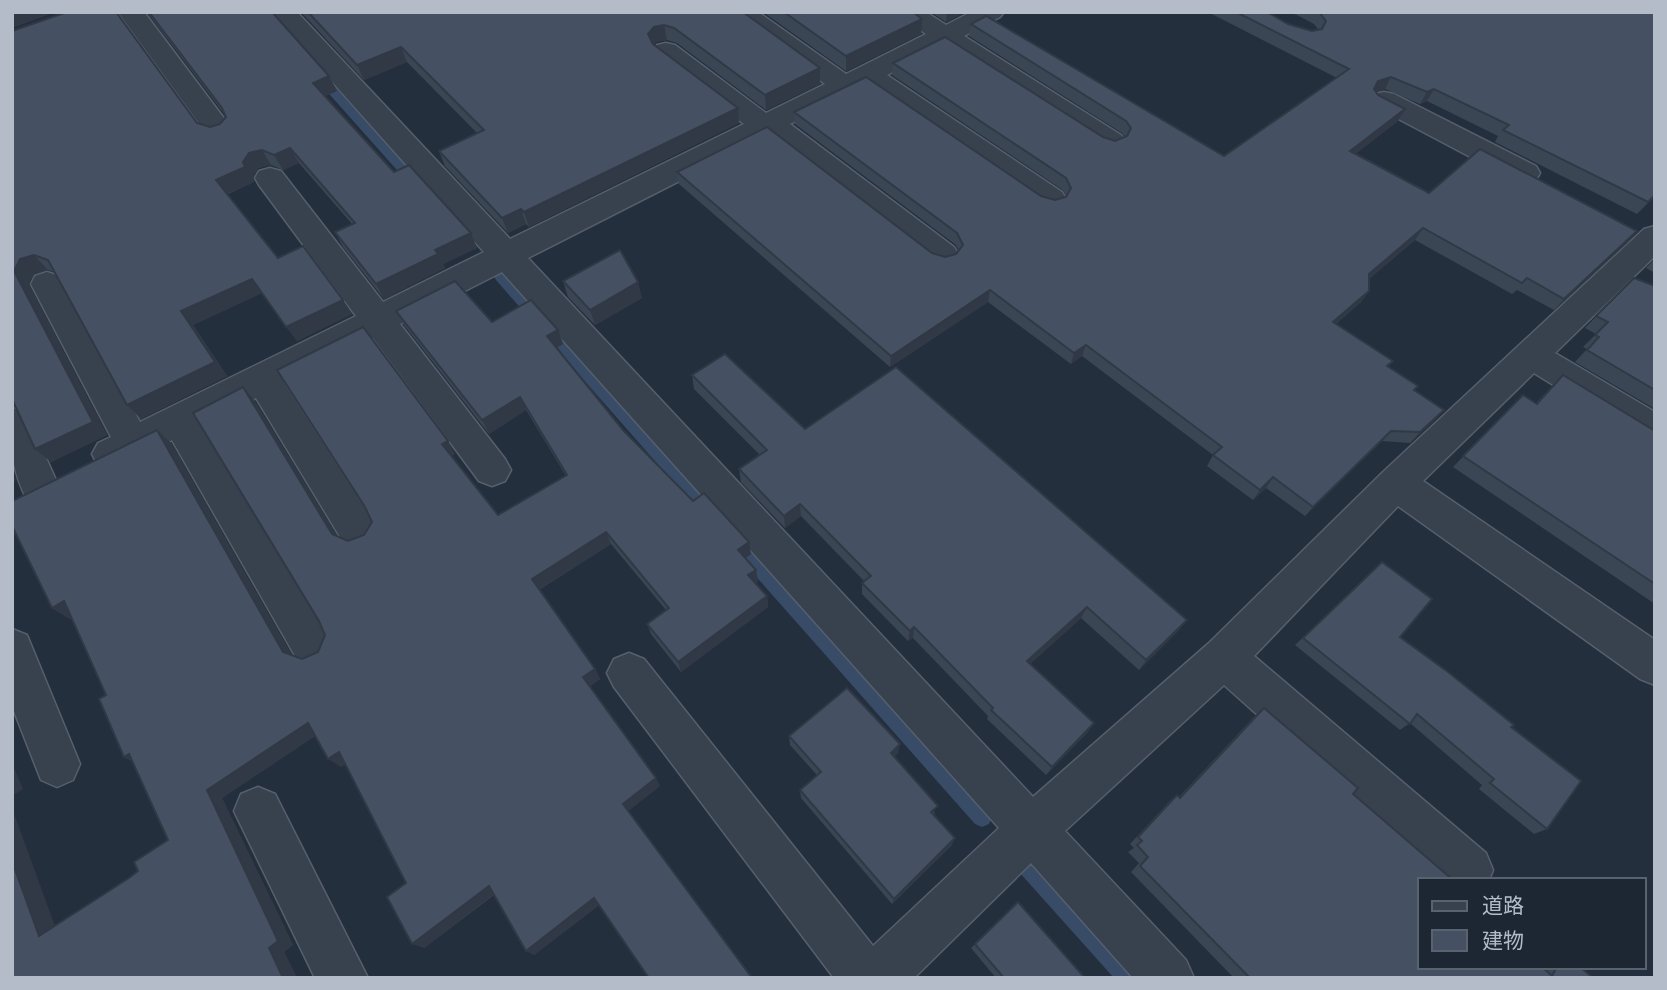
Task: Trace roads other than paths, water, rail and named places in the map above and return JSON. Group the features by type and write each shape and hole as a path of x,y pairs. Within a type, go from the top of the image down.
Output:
{"street":[{"path":"131,12 219,131"},
{"path":"283,12 1168,978"},
{"path":"741,12 1051,199"},
{"path":"908,12 1111,141"},
{"path":"12,422 51,484 991,12"},
{"path":"666,51 943,255"},
{"path":"1384,100 1555,189"},
{"path":"270,178 492,470"},
{"path":"629,673 892,972 1031,830 1224,656 1396,483 1531,355 1631,277 1647,236"},
{"path":"47,284 133,443"},
{"path":"1531,355 1655,430"},
{"path":"262,377 359,533"},
{"path":"179,419 313,647"},
{"path":"1396,483 1655,666"},
{"path":"12,649 57,764"},
{"path":"1224,656 1469,870"},
{"path":"258,811 342,978"}],"waterway":[{"path":"319,76 416,184"},
{"path":"501,277 711,513"},
{"path":"735,541 982,817"},
{"path":"1027,866 1128,978"}]}
